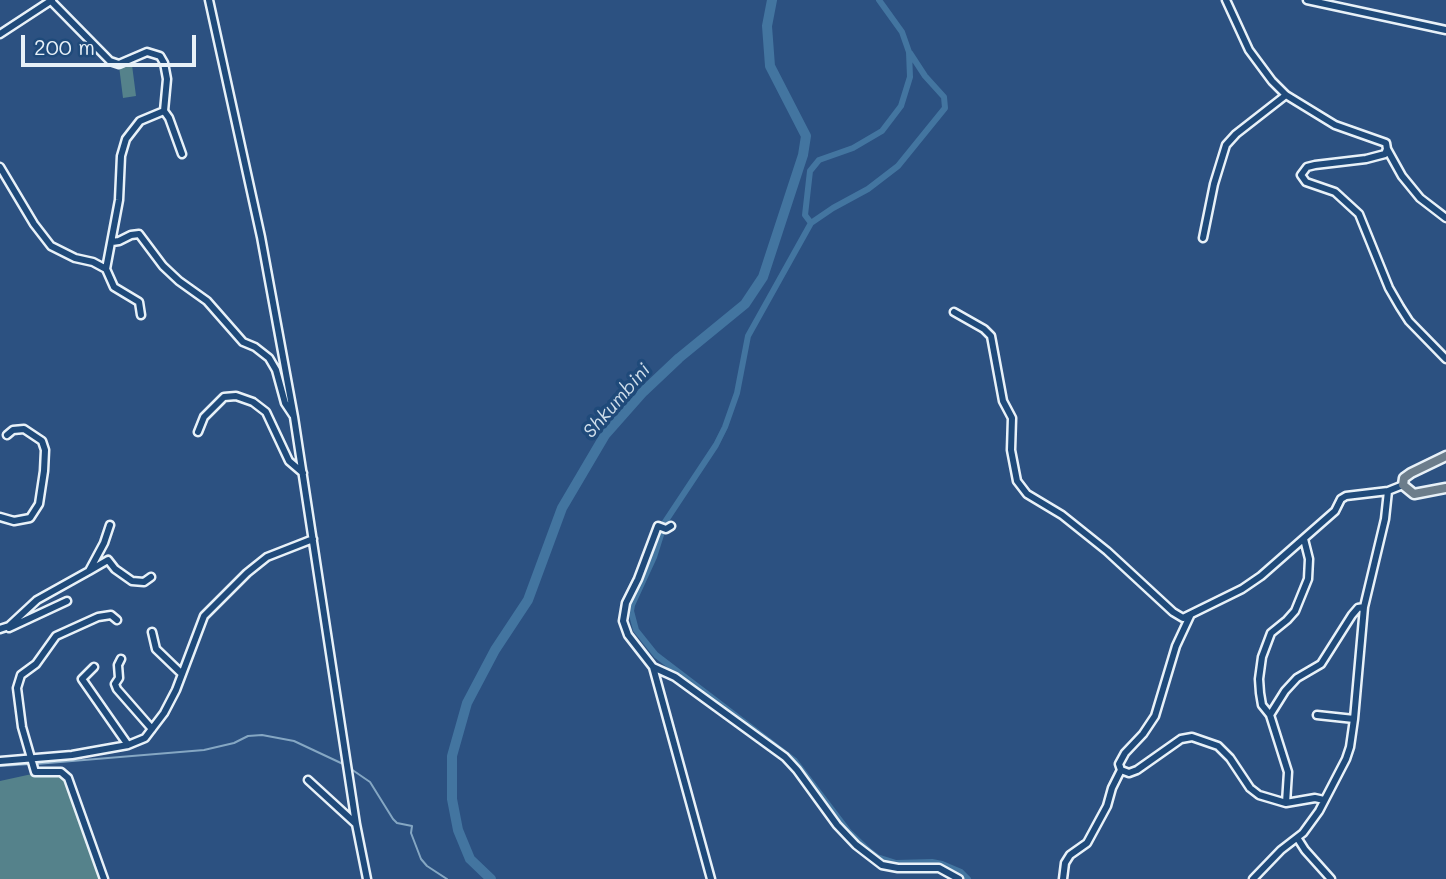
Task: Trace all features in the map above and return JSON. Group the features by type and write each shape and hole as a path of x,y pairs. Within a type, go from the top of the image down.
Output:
{"main road":[{"path":"1446,456 1404,478 1404,485 1414,494 1446,488"}],"street":[{"path":"0,34 51,0 110,61 119,64 147,52 160,56 167,79 164,111 182,154"},
{"path":"209,0 261,237 294,417 345,760 367,879"},
{"path":"1226,0 1249,50 1286,95 1335,125 1386,143 1402,176 1420,198 1446,218"},
{"path":"1307,0 1446,30"},
{"path":"1203,239 1214,184 1226,145 1286,95"},
{"path":"106,269 119,201 121,156 126,139 140,121 164,111"},
{"path":"1387,149 1385,154 1375,158 1307,167 1301,175 1306,182 1335,192 1359,214 1389,288 1400,307 1409,321 1446,359"},
{"path":"0,167 34,224 51,246 106,269 114,286 139,302 141,315"},
{"path":"112,242 139,234 179,281 207,301 243,342 269,358 285,403 294,417"},
{"path":"954,313 984,329 991,336 1003,401 1012,418 1011,450 1017,481 1027,494 1062,515 1183,618 1242,589 1335,511 1340,499 1388,491 1404,485"},
{"path":"198,432 204,417 224,397 236,396 253,402 266,412 289,461 304,474"},
{"path":"0,517 14,521 30,518 39,504 44,471 45,450 42,441 24,429 13,430 7,435"},
{"path":"1253,879 1281,850 1298,839 1315,818 1350,747 1364,607 1385,519 1388,491"},
{"path":"89,571 110,525"},
{"path":"665,527 626,603 622,617 625,630 653,667 711,879"},
{"path":"1286,803 1288,772 1270,715 1262,705 1259,679 1262,657 1271,633 1294,611 1308,579 1309,559 1304,538"},
{"path":"0,761 32,762 128,745 145,738 176,690 204,616 267,557 313,539"},
{"path":"2,629 37,600 108,560 115,569 132,581 144,582 151,577"},
{"path":"2,629 67,601"},
{"path":"1270,715 1280,697 1297,678 1321,664 1352,615 1358,608 1364,607"},
{"path":"104,879 68,778 61,772 35,772 20,715 17,688 21,675 36,664 56,636 98,617 111,615 117,620"},
{"path":"1063,879 1065,863 1070,855 1087,843 1107,806 1121,771 1119,764 1125,753 1155,716 1176,646 1190,616"},
{"path":"152,632 156,649 182,674"},
{"path":"121,659 118,665 119,678 115,684 117,689 152,729"},
{"path":"94,667 82,678 128,745"},
{"path":"653,667 675,677 785,757 837,825 856,845 882,865 898,868 939,868 959,879"},
{"path":"1317,715 1354,719"},
{"path":"1121,771 1129,773 1138,770 1181,739 1192,737 1218,746 1230,758 1250,788 1259,795 1286,803 1315,798 1324,800"},
{"path":"308,780 356,824"},
{"path":"1298,839 1331,879"}],"green space":[{"path":"132,65 136,96 123,98 119,66"},
{"path":"32,774 66,775 102,879 0,879 0,781"}],"waterway":[{"name":"Shkumbini","path":"491,879 470,859 458,830 452,799 452,756 467,703 495,650 528,600 562,508 605,435 643,392 679,358 745,304 763,277 803,155 806,136 770,66 767,26 772,0"},
{"path":"879,0 902,32 909,52 910,77 901,106 882,131 853,148 819,160 810,171 805,215 811,223 748,336 737,393 725,427 665,522 654,557 631,611 636,630 656,655 795,761 849,832 869,851 877,857 896,863 942,864 961,872 968,879"},
{"path":"811,223 868,189 898,166 945,108 944,97 925,76 910,53"},
{"path":"36,764 204,750 234,743 248,736 262,735 294,741 343,764"},
{"path":"0,766 30,764"},
{"path":"351,769 370,782 397,823 412,826 411,833 421,859 447,879"}]}
